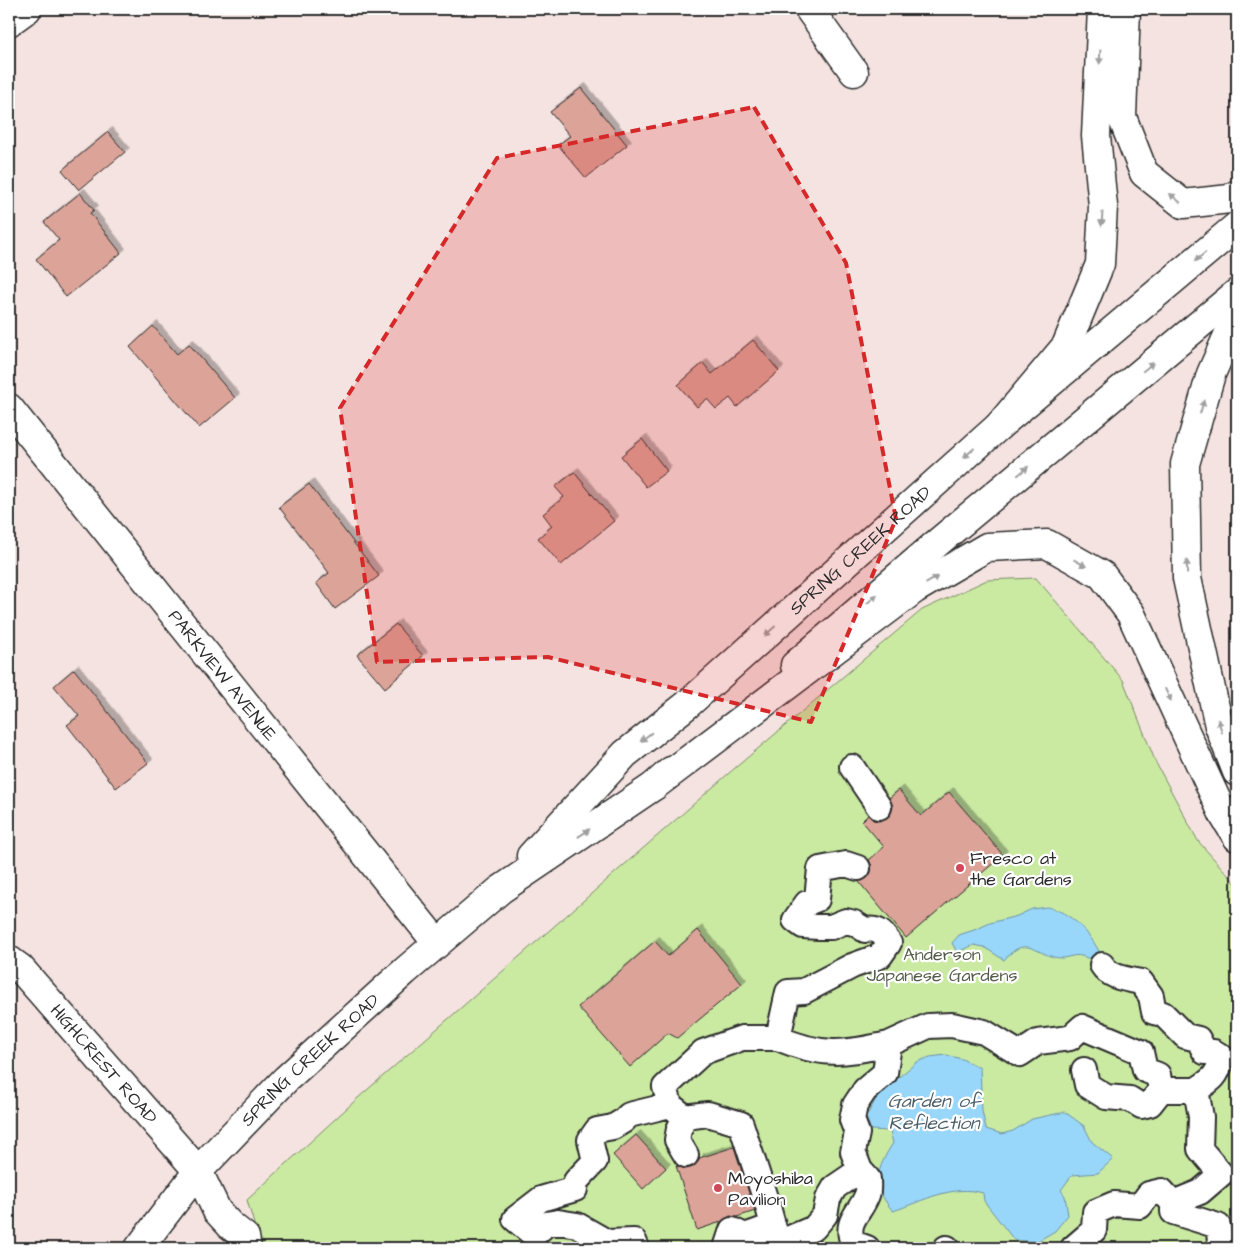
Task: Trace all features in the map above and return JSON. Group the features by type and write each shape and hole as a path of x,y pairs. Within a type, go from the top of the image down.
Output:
{"main road":[{"path":"9,22 27,9"},
{"path":"809,9 854,72"},
{"path":"999,426 1066,346 1100,264 1103,206 1096,136 1102,9"},
{"path":"1126,9 1122,117 1144,173 1183,204 1230,199 1237,194"},
{"name":"SPRING CREEK ROAD","path":"500,890 625,754 688,704 999,426 1237,226"},
{"name":"SPRING CREEK ROAD","path":"139,1248 198,1171 286,1079 437,943 500,890 654,786 944,538 1237,292"},
{"path":"1237,315 1211,374 1185,464 1187,578 1219,726 1237,772"},
{"name":"PARKVIEW AVENUE","path":"9,408 437,943"},
{"path":"654,786 915,589 987,547 1047,544 1102,575 1131,614 1224,816 1237,837"},
{"name":"HIGHCREST ROAD","path":"9,960 20,968 198,1171 216,1211 245,1237 247,1248"}],"street":[{"path":"852,767 879,807"},
{"path":"778,1038 788,992 804,991 852,966 880,956 889,943 883,933 875,929 864,930 854,923 846,921 831,927 819,927 803,926 795,920 807,903 817,899 820,869 846,864 858,868"},
{"path":"1102,965 1106,972 1120,978 1141,982 1151,996 1154,1012 1163,1014 1185,1036 1198,1039 1205,1052 1214,1052 1222,1057 1219,1070 1211,1081 1196,1090 1161,1090"},
{"path":"686,1155 677,1140 679,1129 677,1111 665,1086 703,1052 742,1038 778,1038 800,1047 821,1052 845,1053 889,1044 928,1026 952,1025 984,1032 1020,1054 1038,1042 1070,1038 1082,1027 1140,1052 1145,1070 1158,1075 1161,1090 1150,1104 1141,1106 1130,1099 1106,1097 1087,1085 1084,1070"},
{"path":"867,1248 853,1243 849,1234 852,1221 868,1193 868,1179 860,1170 853,1152 857,1133 852,1120 855,1105 865,1090 885,1073 889,1044"},
{"path":"1173,1203 1200,1192 1221,1174 1200,1149 1201,1118 1196,1090"},
{"path":"637,1248 634,1241 607,1242 577,1225 558,1222 546,1224 534,1236 516,1219 541,1199 575,1189 576,1181 595,1160 590,1140 597,1130 613,1127 629,1115 677,1111 708,1114 741,1124 768,1207 776,1239"},
{"path":"726,1248 732,1230 745,1236 776,1239 814,1228 825,1214 828,1199 835,1188 860,1170"},
{"path":"1073,1248 1094,1230 1095,1212 1114,1204 1140,1206 1149,1194 1162,1191 1173,1203 1173,1212 1218,1226 1221,1248"}],"highlighted area":[{"path":"754,107 846,263 896,519 811,722 548,657 377,662 340,408 497,158"}],"green space":[{"name":"Anderson Japanese Gardens","path":"1036,578 1123,680 1156,763 1198,841 1237,885 1237,1248 261,1248 247,1200 358,1098 728,774 922,610 987,580"}],"water":[{"path":"1047,907 1064,913 1085,931 1100,953 1096,960 1083,956 1052,957 1026,947 1012,952 1004,960 984,947 974,945 957,952 952,943 959,935 990,923 1017,916 1032,909"},
{"name":"Garden of Reflection","path":"946,1055 962,1059 980,1068 982,1111 986,1129 1002,1134 1013,1131 1032,1119 1065,1112 1084,1126 1092,1142 1113,1159 1098,1173 1072,1175 1061,1190 1065,1196 1068,1215 1055,1231 1036,1242 1014,1240 984,1201 983,1193 971,1191 949,1192 893,1211 881,1194 878,1178 883,1162 893,1143 890,1131 871,1130 866,1117 876,1099 917,1062 930,1057"}],"building":[{"path":"581,88 627,145 586,178 558,145 570,136 550,112"},
{"path":"108,132 125,152 79,190 62,170"},
{"path":"80,193 94,210 90,213 121,253 66,297 36,259 59,240 44,222"},
{"path":"153,326 177,354 189,344 235,398 199,428 130,347"},
{"path":"753,340 779,371 737,407 730,398 716,409 707,399 697,407 678,385 703,363 712,374"},
{"path":"642,439 667,471 646,487 621,456"},
{"path":"574,472 614,521 561,565 538,538 552,526 543,514 564,497 555,487"},
{"path":"309,484 379,576 335,609 316,583 329,573 279,507"},
{"path":"396,624 423,656 385,688 357,655"},
{"path":"74,669 148,763 116,788 67,725 79,716 54,686"},
{"path":"899,790 921,816 949,792 1003,855 906,938 858,881 867,878 871,872 869,860 884,847 862,821 868,815 873,820 879,821 887,818 893,807 889,798"},
{"path":"698,930 742,984 677,1038 668,1033 630,1067 578,1007 655,941 668,956"},
{"path":"636,1135 666,1168 643,1189 613,1155"},
{"name":"Moyoshiba Pavilion","path":"734,1147 755,1211 737,1217 730,1216 721,1222 697,1230 676,1166 686,1169 693,1167 699,1158"}],"place":[{"name":"Fresco at the Gardens","path":"960,868"},
{"name":"Moyoshiba Pavilion","path":"718,1188"}]}
